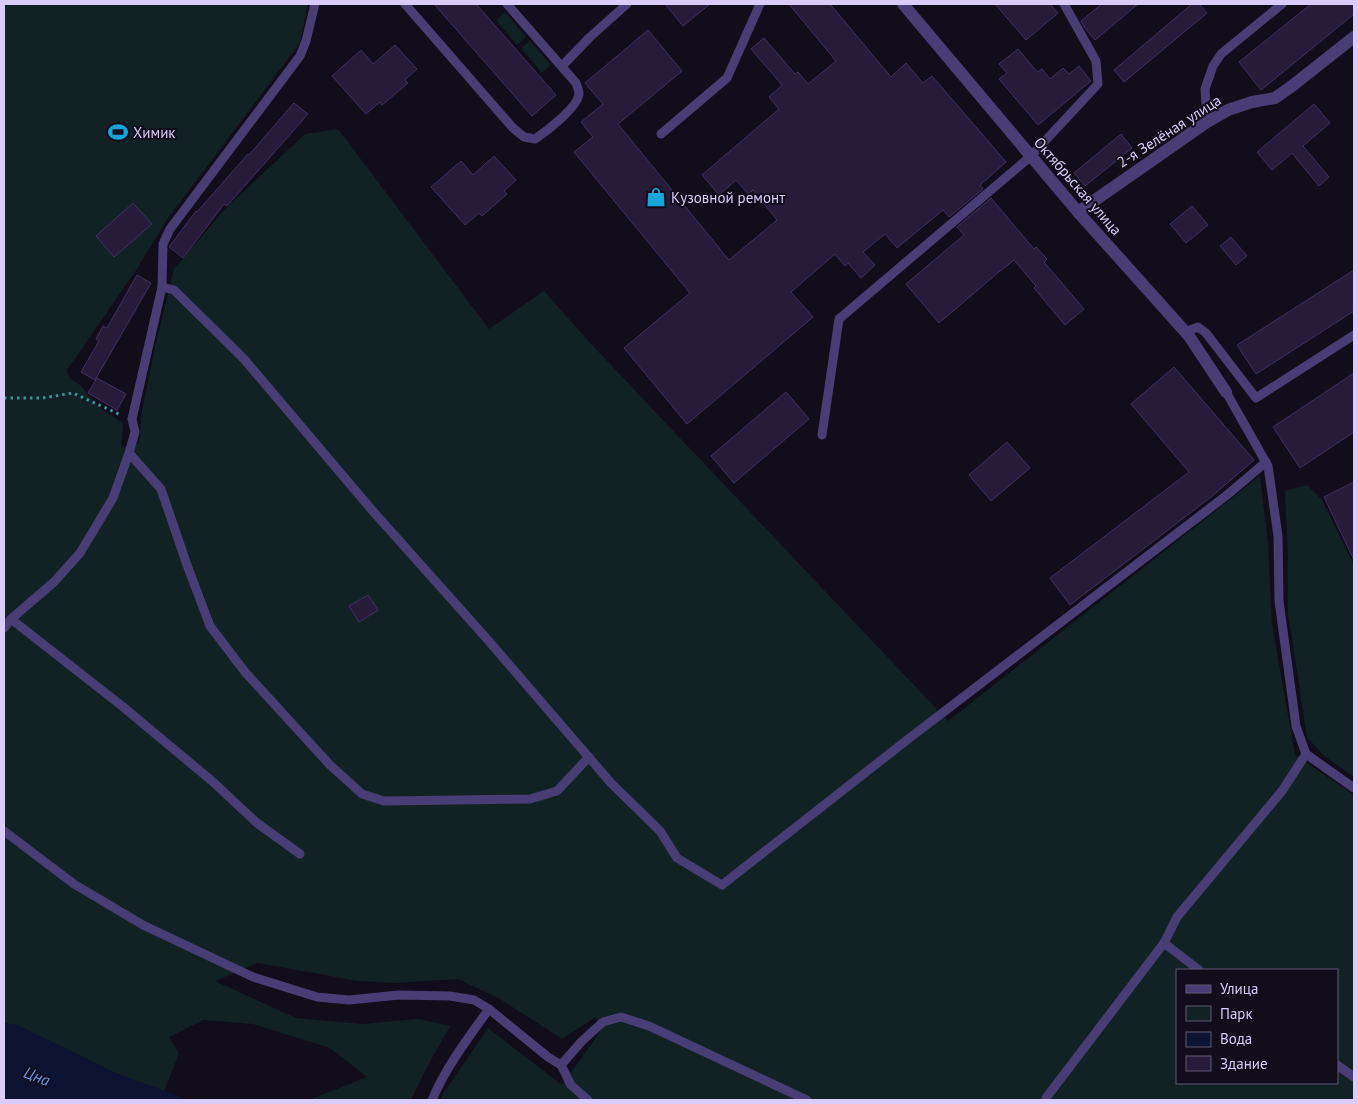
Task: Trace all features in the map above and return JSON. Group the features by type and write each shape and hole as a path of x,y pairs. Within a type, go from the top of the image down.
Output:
{"street":[{"name":"Октябрьская улица","path":"903,4 1078,212 1185,332 1226,392"},
{"name":"2-я Зелёная улица","path":"1078,212 1207,122 1228,110 1252,102 1275,98 1354,36"}],"lane":[{"path":"4,628 11,619 54,582 80,553 113,498 135,432 132,419 162,287 163,244 170,228 300,56 306,41 315,4"},
{"path":"404,4 513,128 524,137 535,139 550,129 577,101 579,92 576,82 507,4"},
{"path":"562,66 590,37 627,4"},
{"path":"662,134 727,78 760,4"},
{"path":"822,435 839,320 1031,156 1098,84 1096,61 1064,4"},
{"path":"1207,122 1205,89 1213,66 1221,54 1282,4"},
{"path":"162,287 174,290 244,359 611,783 660,831 677,858 722,886 907,740 1227,495 1266,462"},
{"path":"1185,332 1198,327 1206,333 1256,398 1354,334"},
{"path":"1226,392 1268,466 1278,536 1279,601 1296,726 1306,754 1354,788"},
{"path":"129,453 161,489 210,626 251,679 330,765 362,794 384,802 530,799 557,791 589,757"},
{"path":"11,619 122,706 212,781 257,823 300,854"},
{"path":"1046,1098 1164,942 1177,917 1282,791 1306,754"},
{"path":"4,831 74,884 143,925 253,977 317,997 349,1000 399,995 450,996 474,1000 489,1009 560,1065 571,1085 588,1100"},
{"path":"1164,942 1198,969"},
{"path":"432,1100 463,1044 489,1009"},
{"path":"560,1065 603,1022 621,1017 649,1026 807,1100"},
{"path":"1338,1066 1354,1077"}],"path":[{"path":"4,398 44,398 73,393 132,419"}],"green space":[{"path":"4,4 308,4 300,43 166,221 137,269 67,370 70,379 80,385 100,408 123,423 121,448 139,443 142,411 174,269 225,209 305,134 338,129 489,329 544,291 593,346 948,721 1260,476 1268,542 1272,624 1295,755 1354,795 1354,1100 440,1100 488,1028 562,1085 600,1032 596,1017 562,1039 500,999 458,979 395,983 358,981 258,963 215,981 296,1018 362,1024 418,1019 450,1026 411,1100 309,1100 367,1077 330,1048 253,1024 203,1020 169,1037 179,1054 164,1091 113,1072 17,1025 4,1023"},
{"path":"505,12 526,37 517,45 496,20"},
{"path":"530,41 551,65 542,73 521,48"},
{"path":"1307,485 1322,500 1354,565 1354,777 1323,755 1307,737 1288,613 1285,491"}],"water":[{"name":"Цна","path":"4,1023 17,1025 113,1072 189,1100 4,1100"}],"building":[{"path":"434,4 476,4 556,95 532,116"},
{"path":"665,4 710,4 683,26"},
{"path":"789,4 830,4 891,77 906,63 923,83 932,76 1006,162 980,185 983,189 949,217 943,210 897,248 885,234 863,252 875,265 861,278 848,263 845,266 835,254 791,292 813,317 687,424 624,348 690,293 574,152 593,137 581,122 603,104 585,83 648,30 682,71 618,124 729,260 777,220 753,190 748,194 736,180 719,195 702,175 779,109 769,97 782,85 751,49 764,38 795,74 798,72 808,84 836,61"},
{"path":"995,4 1050,4 1058,13 1026,40"},
{"path":"1102,4 1138,4 1095,40 1081,21"},
{"path":"1192,4 1199,4 1207,13 1124,82 1114,70"},
{"path":"1311,4 1354,4 1354,14 1261,90 1239,62"},
{"path":"395,45 417,69 405,80 408,83 382,105 380,102 366,114 332,76 361,50 373,64"},
{"path":"1018,49 1037,72 1042,69 1050,79 1063,68 1069,74 1079,66 1091,81 1038,125 999,79 1007,73 999,64"},
{"path":"294,103 308,114 227,206 224,204 183,258 169,247 196,211 249,155"},
{"path":"1314,104 1330,123 1303,146 1329,177 1319,186 1292,153 1272,170 1257,152"},
{"path":"1121,134 1132,148 1085,186 1074,173"},
{"path":"494,156 516,180 504,191 507,194 482,216 479,213 465,225 431,187 461,161 473,175"},
{"path":"991,198 1034,249 1036,247 1047,259 1044,262 1084,309 1065,325 1034,288 1036,286 1014,260 939,323 906,284 964,235 957,227"},
{"path":"133,203 152,224 114,257 96,236"},
{"path":"1192,206 1208,225 1186,243 1170,224"},
{"path":"1231,237 1247,256 1236,265 1220,246"},
{"path":"1354,270 1354,311 1256,374 1237,345"},
{"path":"137,275 151,283 95,380 81,372 99,341 96,339 103,326 107,328"},
{"path":"1174,367 1254,460 1211,497 1070,605 1050,578 1189,472 1131,404"},
{"path":"1354,373 1354,432 1300,468 1273,427"},
{"path":"97,378 126,394 117,410 88,393"},
{"path":"786,392 809,419 734,483 711,456"},
{"path":"1007,442 1030,468 991,501 969,475"},
{"path":"1354,482 1354,560 1324,497"},
{"path":"368,595 378,610 359,622 349,606"}],"place":[{"name":"Химик","path":"118,132"},
{"name":"Кузовной ремонт","path":"656,197"}]}
